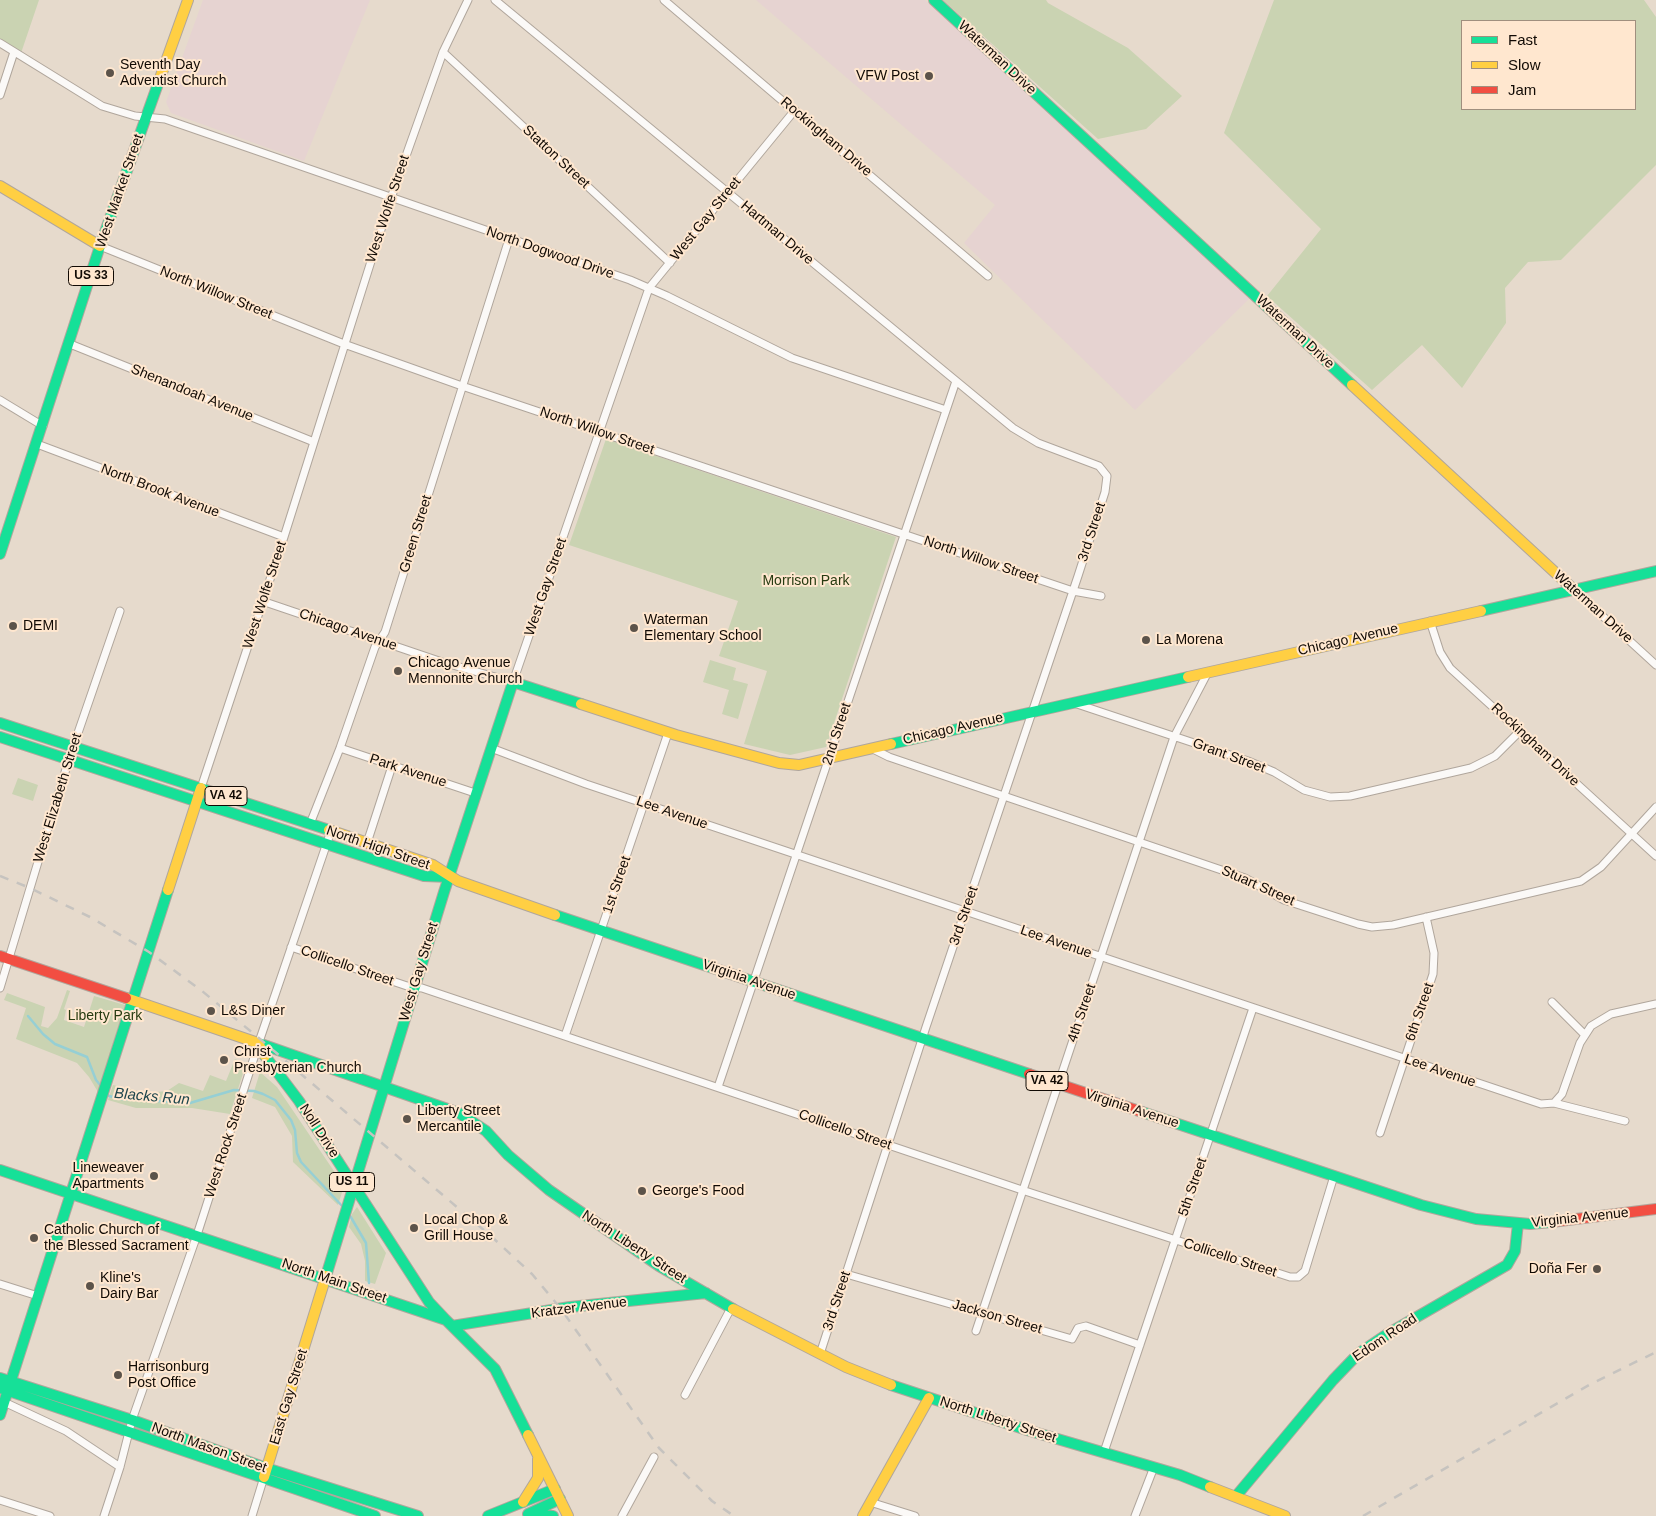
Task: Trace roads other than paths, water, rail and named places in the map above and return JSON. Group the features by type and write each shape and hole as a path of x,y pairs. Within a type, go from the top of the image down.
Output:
{"street":[{"name":"West Market Street","path":"0,554 70,344 100,246 188,0"},
{"name":"West Wolfe Street","path":"0,1415 4,1402 4,1385 38,1296 201,788 284,537 391,198 443,52 468,0"},
{"name":"Hartman Drive","path":"496,0 1013,428 1038,443 1099,466 1107,478"},
{"name":"Rockingham Drive","path":"664,0 988,276"},
{"name":"Waterman Drive","path":"934,0 1656,665"},
{"name":"North Dogwood Drive","path":"0,43 102,106 146,117 165,119 649,288 797,360 946,410"},
{"path":"0,95 14,52"},
{"name":"Statton Street","path":"443,52 670,262"},
{"name":"West Gay Street","path":"326,1279 353,1184 475,793 649,288 795,110"},
{"path":"0,186 100,246"},
{"name":"Green Street","path":"310,824 340,748 375,647 385,632 509,239"},
{"name":"North Willow Street","path":"100,246 344,344 462,386 1072,591 1101,596"},
{"name":"Shenandoah Avenue","path":"70,344 314,442"},
{"name":"2nd Street","path":"718,1087 956,381"},
{"path":"0,400 43,426"},
{"name":"North Brook Avenue","path":"37,444 284,537"},
{"name":"3rd Street","path":"820,1354 1072,591 1107,478"},
{"name":"Chicago Avenue","path":"262,601 379,641 513,682 668,733 783,764 803,764 1656,571"},
{"name":"West Elizabeth Street","path":"0,988 4,957 120,611"},
{"name":"Rockingham Drive","path":"1430,621 1446,663 1656,856"},
{"name":"4th Street","path":"976,1331 1174,737 1208,671"},
{"name":"Grant Street","path":"1072,702 1255,763 1309,792 1335,797 1350,796 1471,768 1494,756 1520,731"},
{"name":"North High Street","path":"0,723 432,865 449,877"},
{"name":"1st Street","path":"565,1036 668,733"},
{"name":"North High Street","path":"0,737 424,876 449,877"},
{"name":"Park Avenue","path":"340,748 475,793"},
{"name":"Lee Avenue","path":"491,748 644,803 1541,1104 1554,1103 1625,1121"},
{"name":"Stuart Street","path":"871,748 889,757 1245,878 1279,898 1358,924 1386,926 1580,881 1601,867 1656,807"},
{"path":"367,843 392,766"},
{"name":"West Rock Street","path":"104,1516 120,1467 132,1420 197,1234 243,1096 258,1043 331,831"},
{"name":"Virginia Avenue","path":"449,877 601,931 1442,1212 1476,1219 1518,1223 1572,1221 1656,1209"},
{"name":"6th Street","path":"1380,1134 1433,974 1434,953 1426,917"},
{"name":"Collicello Street","path":"291,947 406,986 415,986 1174,1241 1290,1277 1298,1277 1305,1271 1334,1176"},
{"name":"North Liberty Street","path":"4,957 440,1105 469,1118 486,1131 508,1155 549,1190 659,1266 731,1308 820,1354 891,1385 1154,1467 1236,1495 1284,1516"},
{"path":"1552,1002 1584,1034"},
{"path":"1554,1103 1562,1094 1584,1034 1593,1024 1606,1016 1656,1004"},
{"name":"5th Street","path":"1104,1452 1253,1008"},
{"name":"Noll Drive","path":"258,1043 266,1058 299,1101 429,1302 449,1323"},
{"name":"North Main Street","path":"0,1170 197,1234 449,1323 494,1369 568,1516"},
{"name":"Edom Road","path":"1236,1495 1333,1380 1358,1354 1388,1333 1507,1264 1516,1251 1518,1223"},
{"name":"Jackson Street","path":"846,1274 1072,1339 1078,1328 1086,1326 1140,1345"},
{"name":"East Gay Street","path":"252,1516 326,1279"},
{"path":"0,1284 38,1296"},
{"name":"Kratzer Avenue","path":"449,1323 570,1307 706,1293"},
{"path":"685,1395 731,1308"},
{"name":"North Mason Street","path":"4,1385 132,1420 374,1516"},
{"name":"North Mason Street","path":"4,1385 129,1432 418,1516"},
{"path":"863,1516 929,1398"},
{"path":"4,1402 66,1432 120,1467"},
{"path":"523,1502 538,1478 538,1454"},
{"path":"622,1516 654,1457"},
{"path":"1135,1516 1154,1467"},
{"path":"488,1516 523,1502 557,1494"},
{"path":"527,1515 557,1494"},
{"path":"0,1500 50,1516"},
{"path":"870,1502 915,1516"},
{"path":"527,1515 553,1516"}],"waterway":[{"name":"Blacks Run","path":"28,1016 43,1034 55,1044 87,1057 96,1080 101,1086"},
{"name":"Blacks Run","path":"106,1093 109,1096 122,1099 190,1103 234,1090 254,1091 263,1094 275,1100 291,1120 295,1130 297,1153 301,1162 344,1208"},
{"name":"Blacks Run","path":"349,1214 366,1243 369,1283"}],"railway":[{"path":"0,876 30,888 90,917 149,952 202,991 260,1039 492,1237 532,1274 561,1309 659,1448 712,1501 734,1516"},
{"path":"1363,1516 1589,1385 1656,1352"}],"place":[{"name":"Seventh Day Adventist Church","path":"110,73"},
{"name":"VFW Post","path":"929,76"},
{"name":"DEMI","path":"13,626"},
{"name":"Waterman Elementary School","path":"634,628"},
{"name":"La Morena","path":"1146,640"},
{"name":"Chicago Avenue Mennonite Church","path":"398,671"},
{"name":"L&S Diner","path":"211,1011"},
{"name":"Christ Presbyterian Church","path":"224,1060"},
{"name":"Liberty Street Mercantile","path":"407,1119"},
{"name":"Lineweaver Apartments","path":"154,1176"},
{"name":"George's Food","path":"642,1191"},
{"name":"Local Chop & Grill House","path":"414,1228"},
{"name":"Catholic Church of the Blessed Sacrament","path":"34,1238"},
{"name":"Doña Fer","path":"1597,1269"},
{"name":"Kline's Dairy Bar","path":"90,1286"},
{"name":"Harrisonburg Post Office","path":"118,1375"}],"park label":[{"name":"Morrison Park","path":"806,581"},
{"name":"Liberty Park","path":"105,1016"}]}
